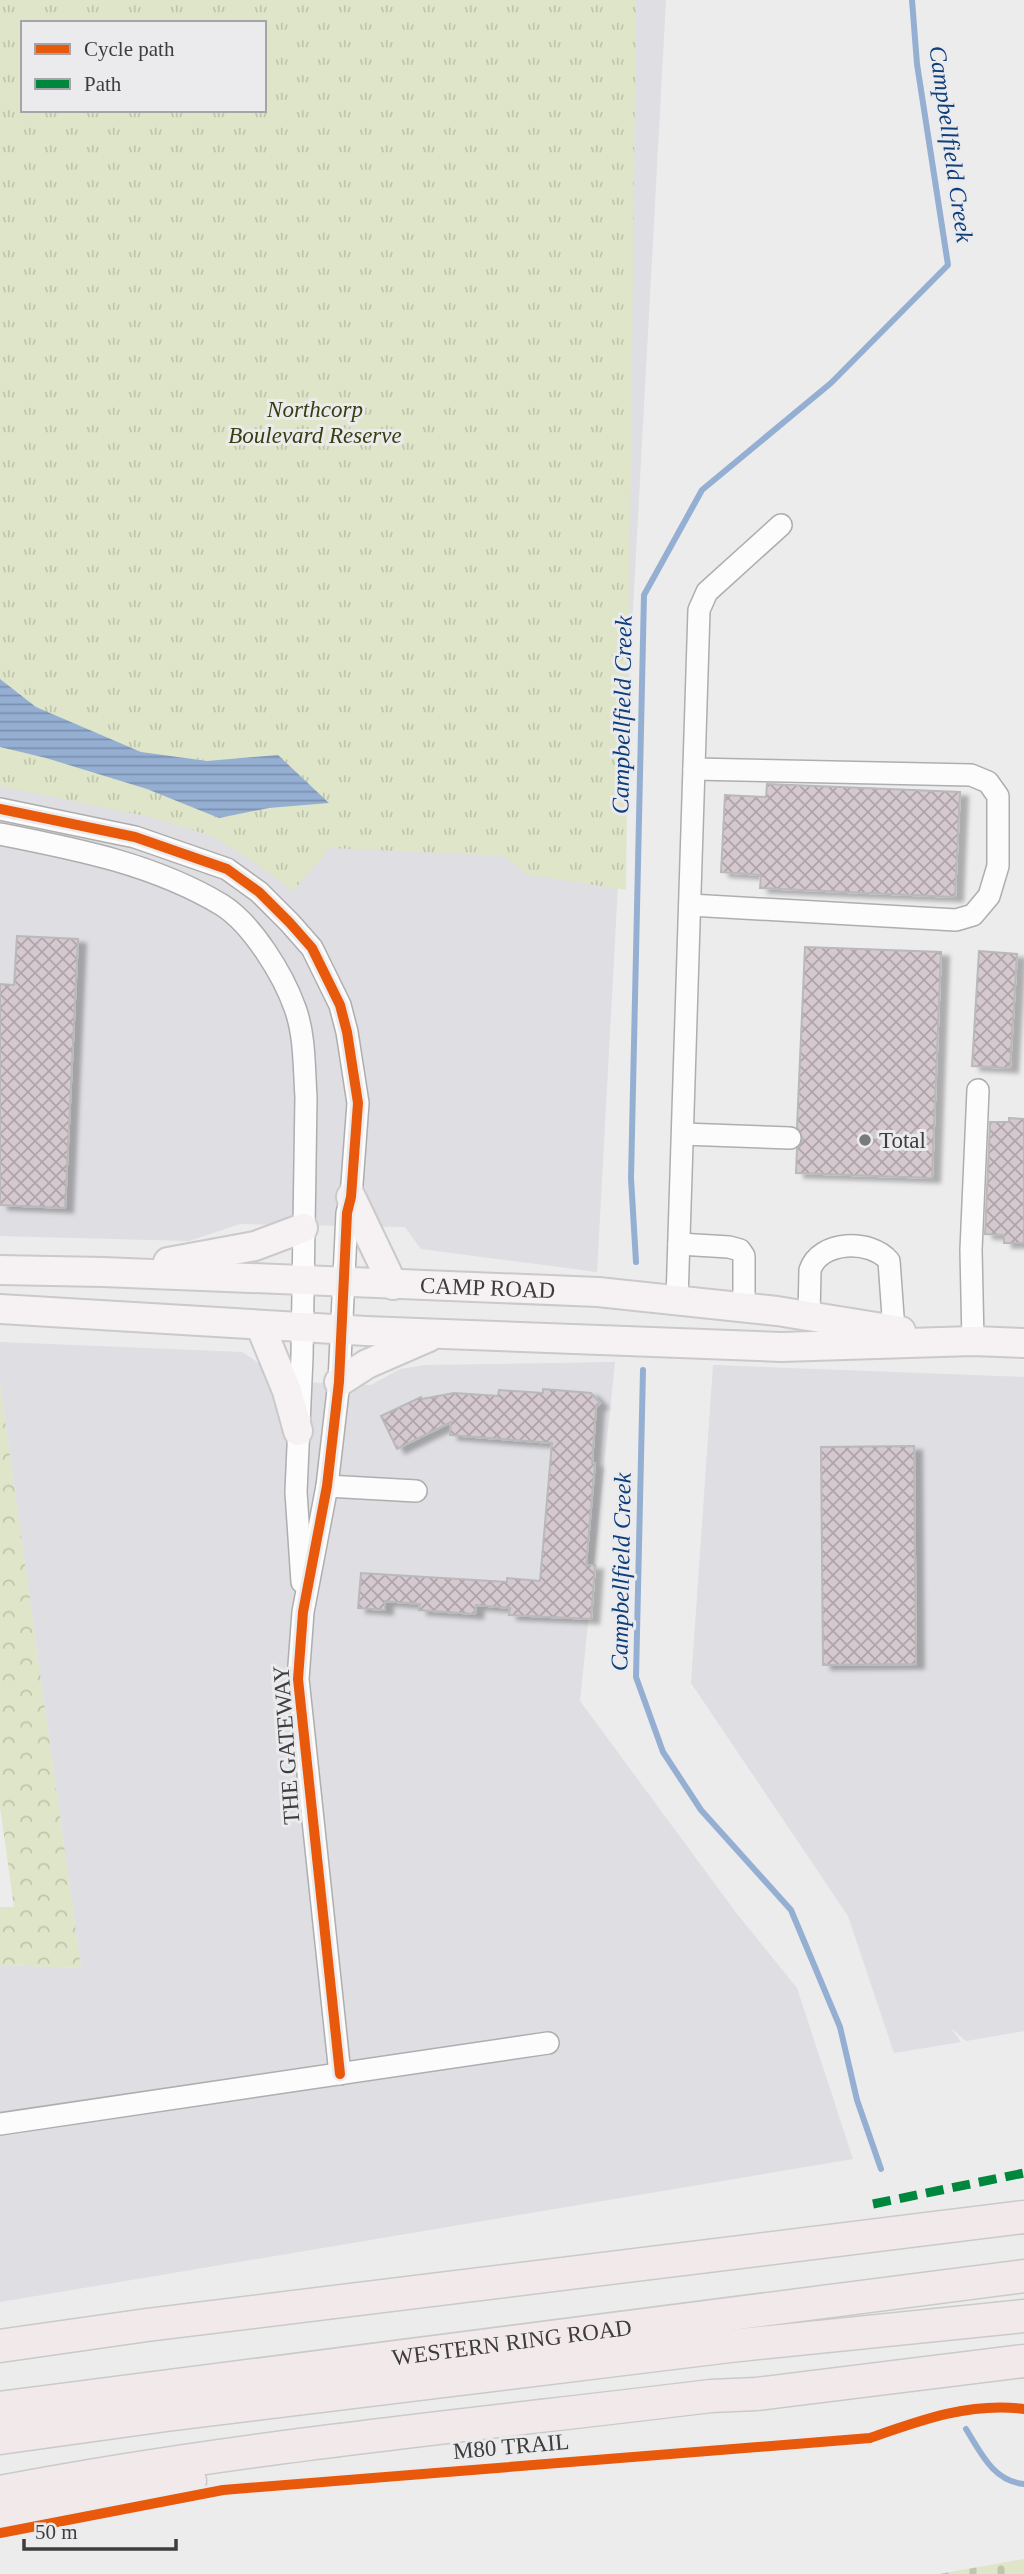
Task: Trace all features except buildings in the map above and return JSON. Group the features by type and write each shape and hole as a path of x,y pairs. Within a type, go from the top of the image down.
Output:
{"highway":[{"path":"0,2346 161,2323 1024,2217"},
{"name":"WESTERN RING ROAD","path":"0,2408 1024,2276"},
{"name":"WESTERN RING ROAD","path":"0,2438 166,2415 717,2348 1024,2316"},
{"path":"0,2492 108,2471 711,2396 756,2394 1024,2361"},
{"path":"0,2515 239,2473 720,2412 756,2394"}],"main road":[{"path":"351,1197 393,1285"},
{"path":"103,1272 231,1252 303,1228"},
{"name":"CAMP ROAD","path":"0,1270 598,1292 744,1308 973,1342"},
{"name":"CAMP ROAD","path":"0,1309 302,1328 781,1347 1024,1343"},
{"path":"260,1325 287,1391 298,1431"},
{"path":"339,1382 367,1364 435,1334"}],"street":[{"path":"677,1300 699,610 707,592 781,525"},
{"path":"690,905 956,920 973,915 989,896 999,866 998,796 988,782 971,775 694,769"},
{"name":"THE GATEWAY","path":"0,809 135,837 227,869 259,892 312,948 340,1005 348,1032 358,1103 351,1197 346,1213 339,1382 327,1486 303,1612 298,1679 340,2074"},
{"name":"THE GATEWAY","path":"0,834 93,853 161,876 224,906 266,948 295,1009 304,1057 306,1097 296,1492 303,1612"},
{"path":"973,1342 971,1250 978,1090"},
{"path":"682,1134 790,1138"},
{"path":"679,1244 740,1250 744,1256 744,1308"},
{"path":"809,1317 812,1263 829,1249 862,1247 874,1250 889,1261 894,1330"},
{"path":"327,1486 416,1491"},
{"path":"0,2124 548,2043"}],"shaded area":[{"name":"Northcorp Boulevard Reserve","path":"0,0 666,0 597,1272 421,1249 405,1227 240,1224 189,1241 0,1236"},
{"path":"0,1342 242,1352 263,1366 274,1381 371,1385 400,1369 425,1365 615,1362 580,1701 737,1914 797,1988 853,2159 0,2302 0,1965 81,1968 0,1384"},
{"path":"713,1365 1024,1377 1024,2031 966,2041 950,2027 961,2042 894,2053 848,1916 691,1683"}],"green space":[{"name":"Northcorp Boulevard Reserve","path":"0,0 636,0 626,890 525,874 505,856 330,848 293,891 212,836 150,817 0,786"},
{"path":"0,1384 81,1968 0,1965 0,1907 14,1907 0,1807"},
{"path":"1024,2559 1024,2574 939,2574"}],"water":[{"path":"0,679 36,707 141,752 207,761 278,755 329,803 269,808 219,818 147,789 0,747"}],"waterway":[{"name":"Campbellfield Creek","path":"636,1262 631,1178 644,595 702,490 831,383 948,265 917,64 912,0"},
{"name":"Campbellfield Creek","path":"643,1370 636,1677 663,1752 701,1810 791,1910 840,2027 857,2100 881,2169"},
{"name":"Campbellfield Creek","path":"966,2429 996,2472 1013,2482 1024,2484"}],"marked path":[{"path":"873,2204 1024,2173"}],"cycle path":[{"path":"0,809 135,837 227,869 259,892 312,948 340,1005 358,1103 351,1197 347,1213 339,1382 327,1486 303,1612 298,1679 340,2074"},
{"name":"M80 TRAIL","path":"0,2533 223,2490 870,2438 927,2419 965,2410 1004,2407 1024,2409"}],"place":[{"name":"Total","path":"865,1140"}]}
